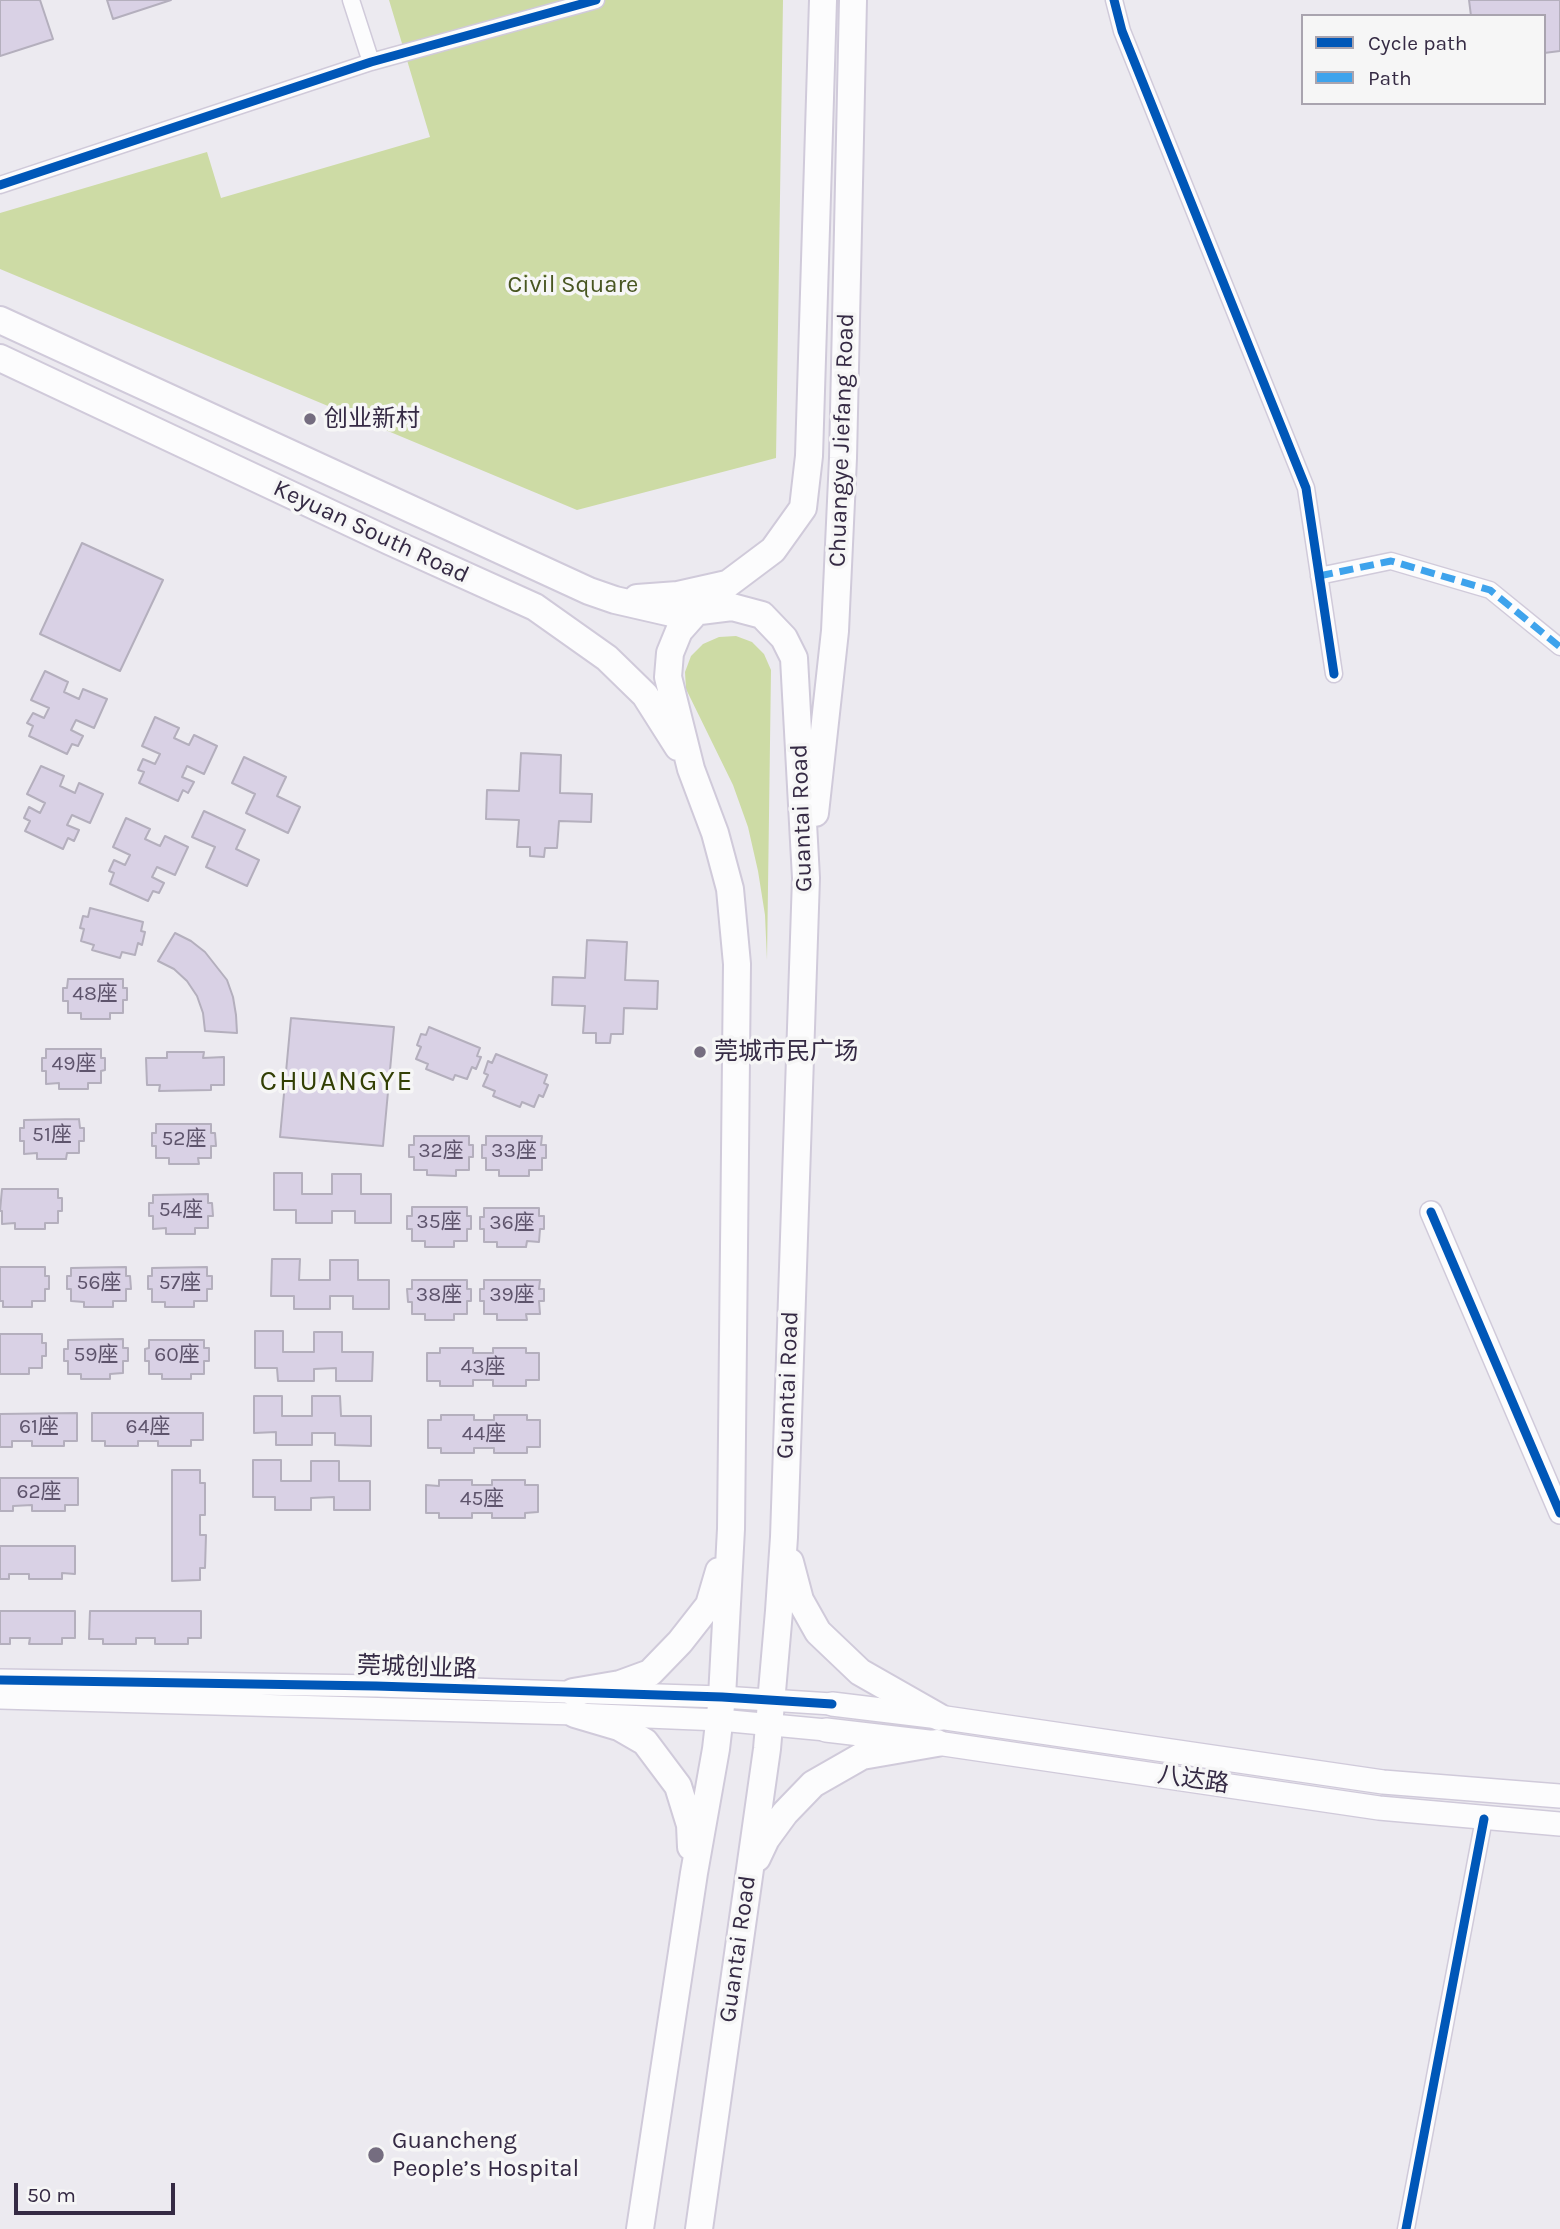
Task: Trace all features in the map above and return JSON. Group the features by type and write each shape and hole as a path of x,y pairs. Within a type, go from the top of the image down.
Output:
{"main road":[{"name":"Chuangye Jiefang Road","path":"691,769 668,677 670,653 679,631 729,583 773,550 803,508 809,456 823,0"},
{"name":"Chuangye Jiefang Road","path":"806,878 835,631 843,458 853,0"},
{"name":"Keyuan South Road","path":"0,320 552,575 615,600 677,614 695,613"},
{"name":"Keyuan South Road","path":"0,358 535,607 607,658 645,695 691,769"},
{"path":"615,600 678,594 729,583"},
{"name":"Guantai Road","path":"695,613 732,607 762,615 784,638 794,658 806,878 784,1537 771,1713 699,2229"},
{"path":"640,2229 694,1873 716,1749 721,1709 731,1529 737,964 730,889 715,833 691,769"},
{"path":"574,1703 650,1673 673,1649 709,1605 731,1529"},
{"path":"784,1537 800,1600 818,1632 860,1672 938,1730"},
{"path":"574,1703 645,1742 678,1786 690,1825 694,1873"},
{"name":"八达路","path":"832,1704 938,1730 1379,1808 1560,1824"},
{"name":"八达路","path":"826,1730 938,1730 1383,1782 1560,1796"},
{"path":"748,1879 766,1839 785,1812 813,1784 862,1756 938,1730"}],"street":[{"path":"351,0 371,62"},
{"path":"0,185 371,62 596,0"},
{"path":"1114,0 1122,31 1306,488 1334,674"},
{"path":"1319,576 1391,561 1490,590 1560,647"},
{"path":"1431,1212 1560,1513"},
{"name":"莞城创业路","path":"0,1680 376,1686 574,1703"},
{"name":"莞城创业路","path":"0,1698 574,1703 771,1713 826,1730"},
{"name":"莞城创业路","path":"771,1713 832,1704"},
{"path":"1406,2229 1484,1819"}],"green space":[{"name":"Civil Square","path":"389,0 783,0 776,458 577,510 0,269 0,213 207,152 221,198 430,137"},
{"path":"736,636 752,642 764,654 771,670 767,960 765,915 748,827 733,785 686,689 685,672 691,656 703,644 719,637"}],"building":[{"path":"0,0 40,0 53,39 0,56"},
{"path":"107,0 171,0 113,19"},
{"path":"1469,0 1560,0 1560,51 1546,53 1546,14 1471,14"},
{"path":"82,543 163,580 120,671 40,634"},
{"path":"45,671 68,682 64,692 79,699 83,689 107,699 94,728 76,720 71,730 83,736 78,746 72,744 67,754 29,736 33,726 27,723 33,713 44,718 49,708 31,700"},
{"path":"155,717 179,728 174,738 189,745 194,735 217,746 204,774 187,766 182,777 194,782 188,793 183,790 178,801 139,783 144,772 138,770 143,759 155,764 160,754 142,746"},
{"path":"521,753 561,755 560,793 592,794 591,822 559,821 557,848 545,848 544,857 530,856 530,847 517,847 519,820 486,819 487,790 519,791"},
{"path":"244,757 286,777 277,796 300,807 288,833 246,813 255,794 232,783"},
{"path":"41,766 64,776 60,786 75,793 79,783 103,794 90,823 72,815 67,825 79,830 74,841 68,838 63,849 25,831 30,821 24,818 29,807 40,813 45,803 27,794"},
{"path":"204,811 245,830 236,849 259,860 247,886 206,867 215,847 192,837"},
{"path":"126,818 150,829 145,839 160,846 165,836 188,847 175,875 157,867 152,877 164,883 159,893 153,891 148,901 110,884 114,873 109,871 114,860 125,865 130,855 113,847"},
{"path":"90,908 143,922 141,931 145,932 142,945 138,943 135,955 122,952 120,958 92,950 94,945 81,941 83,916 88,917"},
{"path":"175,933 205,952 227,980 233,997 237,1033 205,1031 197,996 187,981 174,969 158,961"},
{"path":"587,940 627,942 625,980 658,981 657,1009 624,1008 623,1034 611,1034 610,1043 596,1043 596,1033 583,1033 585,1006 552,1005 553,977 585,978"},
{"path":"68,979 123,979 123,988 127,988 127,1000 123,1000 123,1013 110,1013 110,1019 81,1019 81,1013 68,1013 68,1001 63,1001 63,988 67,988"},
{"path":"291,1018 394,1027 383,1146 280,1137"},
{"path":"429,1027 480,1048 477,1056 481,1057 476,1069 472,1067 467,1079 455,1075 453,1080 426,1069 428,1064 416,1059 421,1047 417,1045 421,1034 426,1035"},
{"path":"46,1049 101,1049 101,1058 105,1058 105,1070 101,1071 101,1083 88,1083 88,1089 59,1089 59,1083 46,1084 42,1058 46,1058"},
{"path":"167,1052 204,1052 203,1058 224,1057 224,1085 211,1085 211,1090 159,1091 160,1085 147,1085 146,1058 167,1058"},
{"path":"496,1054 547,1075 544,1083 548,1085 543,1097 539,1095 534,1107 522,1102 520,1107 493,1096 495,1091 483,1086 488,1075 484,1073 488,1061 492,1063"},
{"path":"79,1119 80,1128 84,1128 84,1141 79,1141 79,1153 67,1153 66,1159 37,1159 37,1153 24,1154 20,1128 24,1128 24,1120"},
{"path":"156,1124 211,1124 216,1146 211,1146 211,1158 198,1158 199,1164 169,1164 169,1158 156,1158 152,1133 156,1133"},
{"path":"414,1136 469,1136 469,1145 473,1145 473,1157 469,1157 469,1170 456,1170 456,1176 427,1175 427,1170 414,1170 414,1157 409,1157 409,1145 414,1145"},
{"path":"486,1136 542,1136 541,1145 546,1145 546,1158 542,1158 542,1170 529,1170 529,1176 499,1176 499,1170 486,1170 482,1145 486,1145"},
{"path":"274,1173 302,1173 302,1194 332,1194 332,1174 361,1174 361,1194 391,1194 391,1223 355,1223 355,1211 332,1211 332,1223 296,1223 296,1210 274,1210"},
{"path":"2,1189 58,1189 58,1198 62,1198 62,1211 58,1211 58,1223 45,1223 45,1229 15,1229 15,1223 2,1224"},
{"path":"208,1194 213,1216 208,1216 208,1228 195,1228 195,1234 166,1234 166,1228 153,1229 149,1203 153,1203 153,1195"},
{"path":"412,1207 467,1207 467,1216 471,1216 471,1229 467,1229 467,1241 454,1241 454,1247 425,1247 425,1241 412,1241 412,1229 407,1229 407,1216 412,1216"},
{"path":"484,1208 539,1208 539,1216 544,1216 544,1229 540,1229 539,1242 527,1241 526,1247 497,1247 497,1242 484,1242 480,1217 484,1217"},
{"path":"272,1259 300,1259 299,1280 330,1280 330,1260 358,1260 358,1280 389,1280 389,1309 353,1309 353,1296 330,1296 330,1309 294,1309 294,1296 271,1296"},
{"path":"0,1267 45,1267 45,1276 49,1276 49,1289 45,1289 45,1301 32,1301 32,1307 3,1307 3,1301 0,1301"},
{"path":"126,1267 131,1289 126,1289 126,1301 113,1301 113,1307 84,1307 84,1302 71,1301 67,1276 71,1276 71,1268"},
{"path":"207,1267 207,1276 212,1276 212,1289 207,1289 207,1301 194,1301 194,1307 165,1307 165,1302 152,1302 148,1276 152,1276 152,1268"},
{"path":"412,1280 467,1280 467,1289 471,1289 471,1301 467,1301 467,1314 454,1314 454,1320 425,1320 425,1314 412,1314 412,1302 408,1302 407,1289 412,1289"},
{"path":"484,1280 540,1280 539,1289 544,1289 544,1301 539,1301 540,1314 526,1314 527,1320 497,1320 497,1314 484,1314 480,1289 484,1289"},
{"path":"255,1331 283,1331 283,1352 314,1352 314,1332 342,1332 342,1352 373,1352 372,1381 336,1381 336,1368 314,1369 314,1381 278,1381 277,1368 255,1368"},
{"path":"0,1334 42,1334 42,1343 46,1343 46,1356 42,1356 42,1368 29,1368 29,1374 0,1374"},
{"path":"123,1339 123,1348 128,1348 128,1361 123,1361 123,1373 110,1374 110,1379 81,1379 81,1374 68,1374 64,1349 68,1349 68,1340"},
{"path":"149,1340 204,1340 204,1348 209,1348 209,1361 204,1361 204,1374 191,1374 191,1379 162,1379 162,1374 149,1374 145,1349 149,1348"},
{"path":"440,1348 473,1348 473,1353 493,1353 493,1348 526,1348 526,1353 539,1353 539,1380 526,1380 526,1386 493,1386 493,1380 473,1380 473,1386 440,1386 440,1381 427,1381 427,1353 440,1353"},
{"path":"254,1396 282,1396 282,1416 312,1416 312,1396 340,1396 341,1416 371,1416 371,1446 335,1445 335,1433 312,1433 312,1445 276,1445 276,1432 254,1433"},
{"path":"77,1413 77,1441 64,1441 64,1446 32,1446 32,1441 12,1441 12,1447 0,1447 0,1414"},
{"path":"92,1413 203,1413 203,1440 191,1440 191,1446 158,1446 158,1441 138,1441 138,1446 105,1446 105,1441 92,1441"},
{"path":"441,1415 474,1415 474,1420 494,1420 494,1415 527,1415 527,1420 540,1420 540,1447 527,1447 527,1453 494,1453 494,1448 474,1448 474,1453 441,1453 441,1448 428,1448 428,1420 441,1420"},
{"path":"253,1460 281,1460 281,1481 311,1481 311,1461 339,1461 339,1481 370,1481 370,1510 334,1510 334,1497 311,1498 311,1510 275,1510 275,1497 253,1497"},
{"path":"172,1470 200,1470 200,1483 205,1483 205,1515 200,1515 200,1535 206,1535 205,1568 200,1568 200,1580 172,1581"},
{"path":"0,1478 78,1478 78,1505 65,1505 65,1511 32,1511 32,1505 13,1506 13,1511 0,1511"},
{"path":"439,1480 472,1480 472,1485 492,1485 492,1480 525,1480 525,1485 538,1485 538,1512 525,1513 525,1518 492,1518 492,1513 472,1513 472,1518 439,1518 439,1513 426,1513 426,1485 439,1486"},
{"path":"0,1546 75,1546 75,1574 62,1573 62,1579 29,1579 29,1574 9,1574 9,1579 0,1579"},
{"path":"0,1611 75,1611 75,1638 62,1638 62,1644 29,1644 30,1638 10,1638 10,1644 0,1644"},
{"path":"90,1611 201,1611 201,1638 188,1638 188,1644 155,1644 155,1638 136,1638 136,1644 103,1644 103,1639 89,1639"}],"marked path":[{"path":"1319,576 1391,561 1490,590 1560,647"}],"cycle path":[{"path":"0,185 371,62 596,0"},
{"path":"1114,0 1122,31 1306,488 1334,674"},
{"path":"1431,1212 1560,1513"},
{"path":"0,1680 376,1686 722,1697 832,1704"},
{"path":"1406,2229 1484,1819"}],"place":[{"name":"创业新村","path":"310,419"},
{"name":"莞城市民广场","path":"700,1052"},
{"name":"Guancheng People’s Hospital","path":"376,2155"}],"district":[{"name":"CHUANGYE","path":"337,1082"}]}
